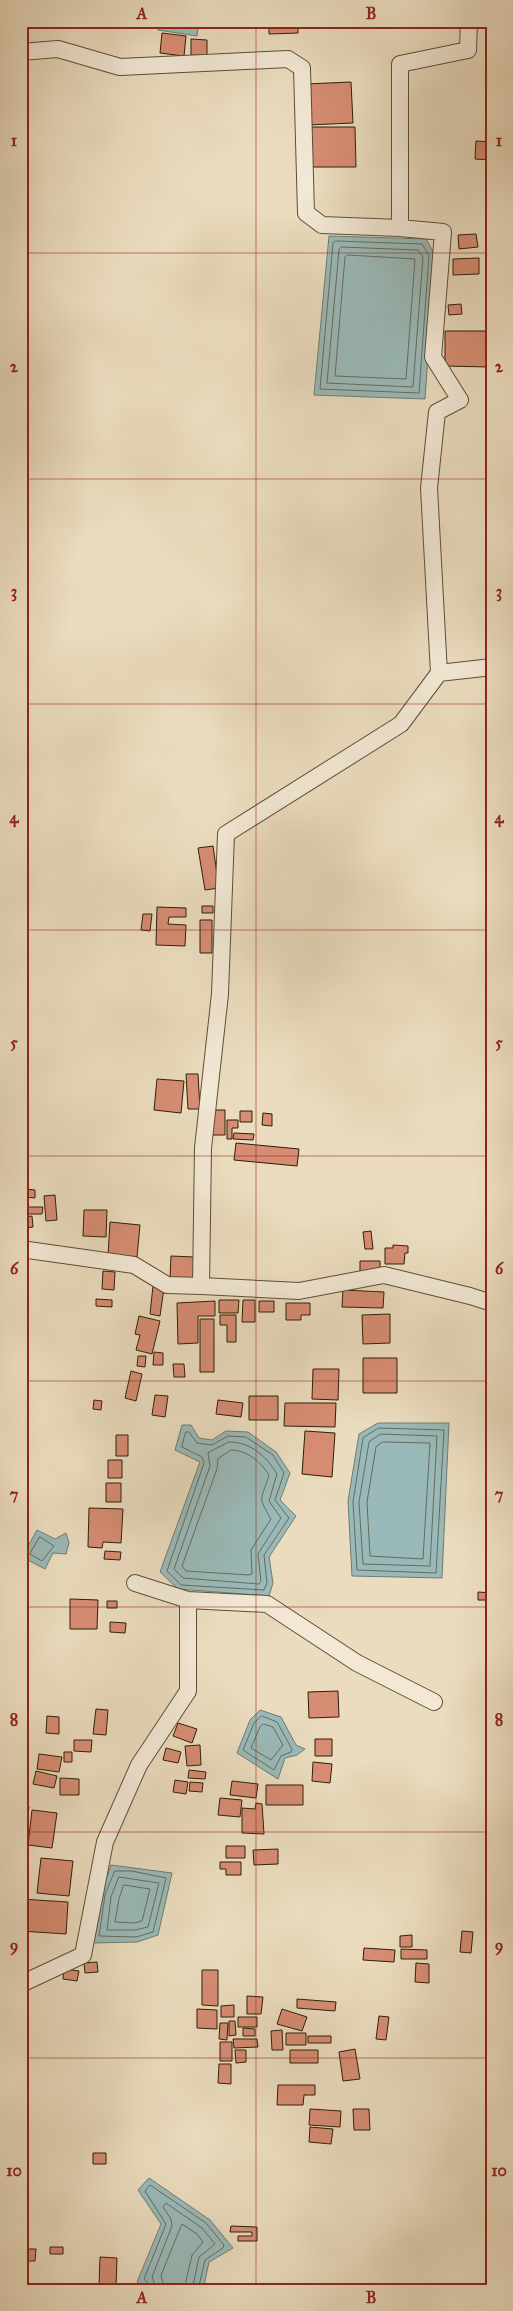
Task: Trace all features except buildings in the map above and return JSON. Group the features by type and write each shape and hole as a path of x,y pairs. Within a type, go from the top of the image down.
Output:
{"street":[{"path":"400,228 400,64 468,50 470,21"},
{"path":"21,52 58,49 120,67 288,59 302,68 306,213 322,225 400,228 443,232 433,357 460,400 437,412 429,488 439,673 400,724 226,834 220,994 203,1148 201,1286"},
{"path":"439,673 492,667"},
{"path":"21,1249 134,1266 167,1285 299,1291 384,1275 470,1296 492,1304"},
{"path":"135,1583 188,1600 267,1604 357,1663 434,1702"},
{"path":"21,1984 83,1955 105,1842 139,1765 188,1691 188,1600"}],"water":[{"path":"158,21 199,21 197,36 158,30"},
{"path":"329,236 426,239 435,255 425,399 314,395"},
{"path":"378,1423 449,1423 442,1578 352,1576 348,1501 359,1434"},
{"path":"182,1425 191,1425 199,1438 212,1440 226,1431 248,1432 276,1452 290,1473 280,1500 296,1516 269,1557 273,1583 269,1596 178,1589 160,1572 200,1462 175,1450"},
{"path":"37,1530 55,1539 66,1533 69,1543 66,1554 53,1553 45,1569 22,1557"},
{"path":"260,1710 281,1717 296,1745 305,1749 297,1755 285,1758 278,1779 237,1753 250,1720"},
{"path":"111,1865 172,1873 158,1935 137,1942 93,1943 101,1894"},
{"path":"149,2178 210,2220 233,2248 209,2262 203,2290 149,2290 137,2282 161,2224 138,2190"}]}
